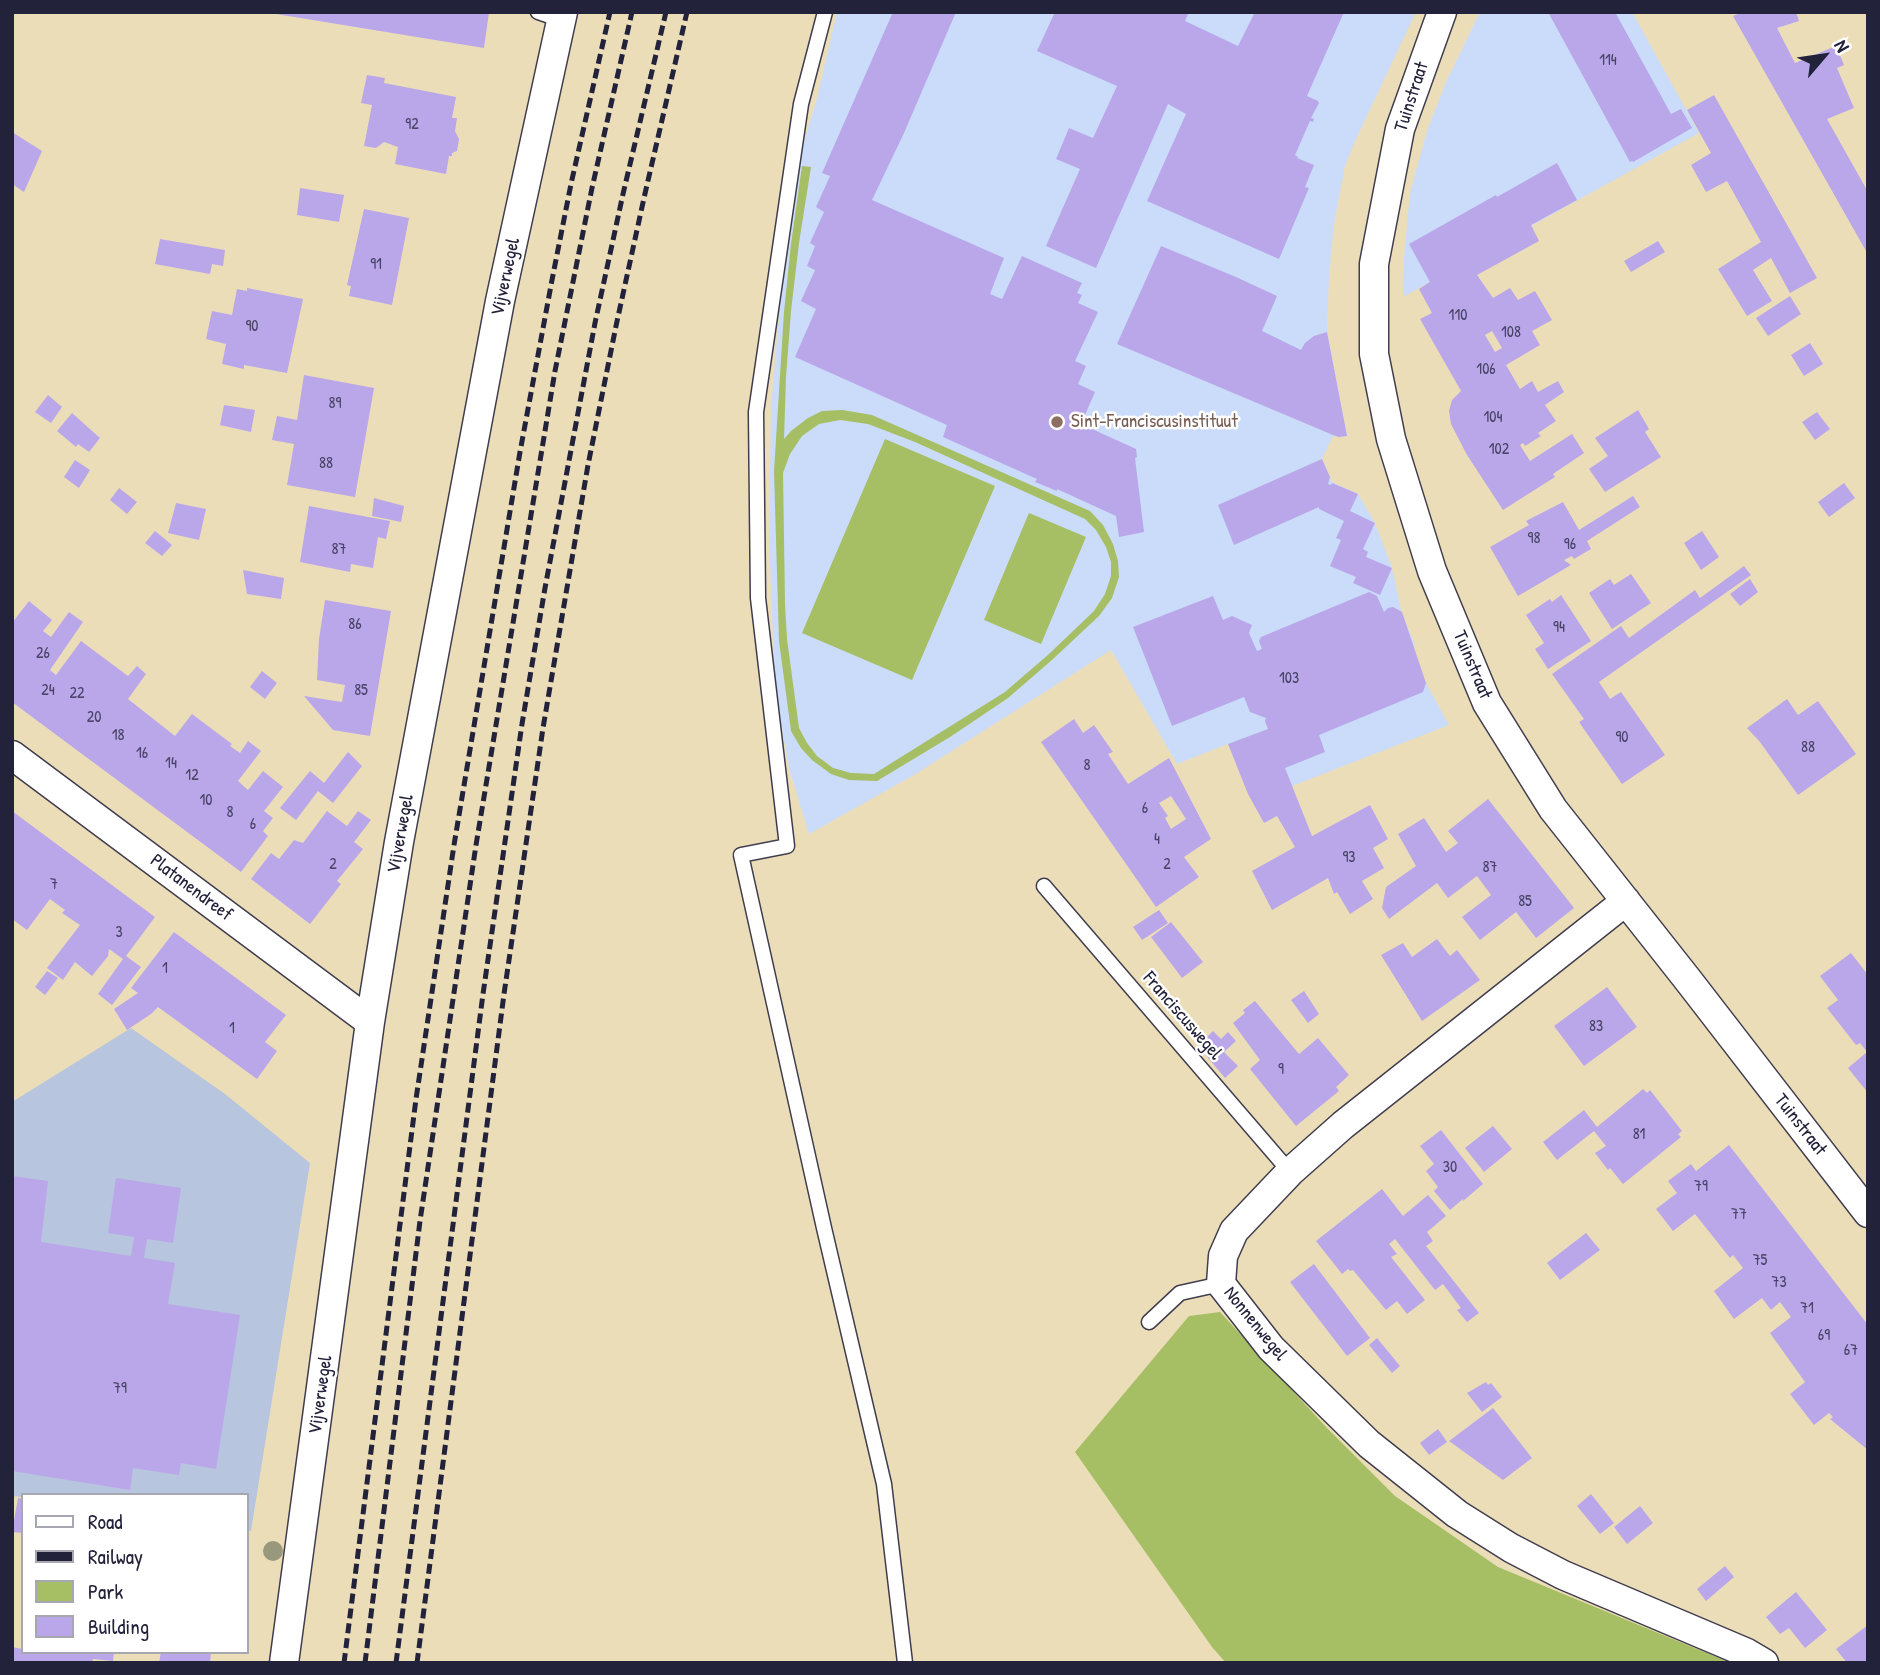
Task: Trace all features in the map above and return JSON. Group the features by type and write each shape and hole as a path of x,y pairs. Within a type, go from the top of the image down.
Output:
{"street":[{"name":"Tuinstraat","path":"1442,12 1400,129 1374,264 1374,354 1391,439 1432,571 1487,703 1553,808 1868,1213"},
{"name":"Vijverwegel","path":"284,1663 370,1022 399,842 554,15"},
{"name":"Platanendreef","path":"12,755 370,1022"},
{"name":"Nonnenwegel","path":"1626,901 1343,1125 1290,1172 1234,1231 1223,1256 1221,1284 1271,1348 1369,1444 1457,1514 1511,1548 1563,1575 1747,1653 1764,1663"}],"lane":[{"path":"825,12 801,104 756,412 758,598 787,846 741,855 884,1484 905,1663"},
{"name":"Franciscuswegel","path":"1044,886 1290,1172"},
{"path":"1149,1322 1180,1293 1221,1284"}],"shaded area":[{"name":"Sint-Franciscusinstituut","path":"837,12 1416,12 1345,166 1334,224 1327,332 1347,436 1333,436 1322,459 1332,482 1358,494 1375,523 1392,568 1402,614 1426,683 1449,725 1292,786 1228,744 1177,764 1111,650 914,775 809,834 789,768 775,689 769,537 771,408 794,176 817,98"},
{"path":"1480,12 1632,12 1699,133 1403,297 1410,193 1427,131 1446,82"},
{"path":"131,1028 225,1094 310,1163 251,1531 248,1530 248,1493 21,1493 21,1497 12,1496 12,1102"}],"green space":[{"path":"802,166 811,167 791,311 784,439 808,418 822,411 842,410 872,415 1090,511 1103,525 1118,561 1119,577 1112,598 1099,616 1053,659 1008,698 877,781 849,780 831,774 812,760 791,731 779,641 774,471 791,244","holes":["840,420 868,424 915,442 1085,519 1096,530 1111,562 1111,576 1105,594 1094,611 1049,654 1005,692 874,774 851,773 833,768 817,756 799,728 785,604 783,473 790,454 802,436 819,424"]},
{"path":"885,439 995,486 912,680 802,633"},
{"path":"1029,513 1086,537 1041,644 984,620"},
{"path":"1220,1312 1327,1428 1395,1496 1498,1567 1731,1663 1226,1663 1075,1452 1189,1316"}],"building":[{"path":"276,12 489,12 484,48"},
{"path":"893,12 956,12 872,200 1004,258 990,294 1002,299 1022,256 1082,283 1077,293 1082,295 1078,303 1098,312 1075,361 1086,366 1078,384 1095,392 1081,424 1136,449 1144,532 1119,537 1116,516 1035,482 1037,479 943,437 947,425 795,357 816,309 801,301 815,270 807,266 815,246 810,243 824,212 816,207 830,176 822,173"},
{"path":"1055,12 1189,12 1185,21 1238,46 1255,12 1344,12 1307,96 1319,103 1311,118 1314,119 1313,122 1310,121 1295,155 1314,165 1305,187 1309,188 1279,259 1147,201 1186,114 1168,104 1096,268 1046,246 1080,169 1056,159 1069,128 1093,138 1117,86 1037,51"},
{"path":"1548,12 1615,12 1671,114 1681,109 1692,128 1630,162"},
{"path":"1743,12 1796,12 1799,21 1777,28 1795,63 1836,46 1844,65 1837,68 1854,108 1827,119 1868,192 1868,250 1866,251 1733,16"},
{"path":"367,75 385,78 384,83 456,97 452,118 457,118 455,131 459,139 457,151 449,156 446,174 395,164 398,147 384,142 376,148 364,146 372,105 361,103"},
{"path":"1714,95 1817,278 1790,293 1771,258 1753,270 1772,301 1747,316 1718,269 1761,242 1727,181 1706,192 1691,165 1711,153 1687,110"},
{"path":"12,132 42,151 24,192 12,184"},
{"path":"1557,163 1577,200 1531,225 1539,241 1477,275 1493,298 1510,288 1518,300 1535,291 1552,320 1532,331 1540,345 1506,365 1520,389 1532,381 1538,392 1558,381 1564,392 1545,405 1556,421 1538,433 1541,436 1525,446 1523,443 1520,445 1530,461 1572,434 1584,453 1553,474 1555,477 1503,510 1467,455 1451,424 1449,411 1452,400 1461,391 1420,319 1432,313 1419,289 1430,282 1409,244 1496,195 1497,197","holes":["1492,331 1502,348 1495,352 1485,335"]},
{"path":"300,188 344,195 339,222 297,215"},
{"path":"364,209 409,218 392,305 349,296 351,286 347,285"},
{"path":"160,239 225,250 223,266 212,264 210,274 155,264"},
{"path":"1658,241 1665,252 1631,272 1624,261"},
{"path":"1161,246 1277,296 1262,331 1301,350 1314,336 1327,332 1347,436 1333,435 1117,344"},
{"path":"247,288 303,299 287,373 222,364 226,344 206,339 212,311 232,315 237,289 247,291"},
{"path":"1790,296 1801,314 1768,336 1756,318"},
{"path":"1810,343 1823,364 1804,376 1791,355"},
{"path":"304,375 374,388 355,497 287,485 294,444 272,440 277,416 297,420"},
{"path":"48,395 62,407 51,423 35,412"},
{"path":"224,405 255,410 251,432 220,425"},
{"path":"1638,410 1649,429 1645,432 1661,457 1605,492 1589,469 1608,456 1595,438"},
{"path":"1817,412 1830,429 1815,440 1802,422"},
{"path":"72,413 100,438 89,452 78,444 76,447 57,431"},
{"path":"1322,459 1330,477 1328,484 1332,483 1358,494 1350,511 1375,523 1363,549 1368,552 1366,557 1392,568 1380,595 1353,583 1356,577 1330,566 1341,540 1336,538 1344,521 1319,507 1234,545 1218,505"},
{"path":"75,460 90,470 79,488 64,477"},
{"path":"1844,483 1855,498 1829,517 1818,502"},
{"path":"119,488 137,502 127,514 110,500"},
{"path":"1633,496 1640,507 1587,541 1591,549 1574,559 1572,556 1564,560 1571,565 1518,596 1490,547 1529,525 1526,521 1563,502 1579,530"},
{"path":"374,498 404,506 401,522 372,516"},
{"path":"176,503 206,509 199,540 168,533"},
{"path":"309,506 390,521 386,539 378,537 373,568 351,564 350,572 300,562"},
{"path":"155,531 172,545 162,556 145,543"},
{"path":"1702,531 1719,557 1701,570 1684,543"},
{"path":"1744,566 1751,575 1599,682 1610,699 1621,692 1665,755 1622,784 1579,722 1584,719 1552,674 1621,626 1629,638 1695,590 1700,598"},
{"path":"243,570 284,578 281,599 247,594"},
{"path":"1631,574 1651,603 1612,629 1589,593 1610,579 1614,585"},
{"path":"1750,579 1758,592 1740,606 1730,594"},
{"path":"1369,592 1377,596 1384,612 1393,607 1402,612 1426,683 1423,692 1319,735 1325,752 1285,768 1312,836 1370,805 1388,839 1373,848 1384,868 1362,881 1373,899 1350,914 1337,892 1334,894 1328,878 1272,910 1252,871 1295,847 1277,816 1264,823 1248,794 1228,744 1268,729 1266,718 1250,712 1244,697 1172,726 1133,627 1213,596 1223,620 1232,616 1252,625 1249,633 1257,651 1262,649 1259,641 1261,637"},
{"path":"1561,595 1591,641 1548,669 1535,649 1544,643 1526,615"},
{"path":"325,600 391,611 370,736 333,730 304,696 342,702 345,685 317,680"},
{"path":"29,601 52,620 43,631 51,637 69,612 83,622 50,670 56,675 81,641 128,676 137,666 146,674 128,699 175,736 192,714 240,753 248,741 261,751 238,781 248,790 263,771 283,787 264,811 273,818 263,831 268,836 241,872 12,702 12,623"},
{"path":"262,671 277,683 265,699 250,687"},
{"path":"1787,699 1798,715 1818,701 1856,754 1798,795 1747,728"},
{"path":"1074,719 1083,733 1094,725 1113,752 1108,754 1128,784 1169,758 1211,839 1184,857 1199,877 1156,907 1041,742","holes":["1171,796 1186,819 1171,829 1165,818 1168,816 1159,803"]},
{"path":"348,752 362,766 333,803 318,791 296,820 280,808 310,771 324,783"},
{"path":"1488,799 1574,908 1536,938 1516,912 1480,940 1462,917 1491,895 1477,876 1448,898 1437,883 1389,919 1382,908 1386,887 1416,866 1398,834 1424,818 1446,852 1458,843 1448,831"},
{"path":"12,811 155,917 126,956 141,967 112,1005 98,994 123,959 109,949 108,956 92,976 75,962 63,980 47,968 80,925 62,913 65,910 50,899 27,930 12,919"},
{"path":"327,811 347,826 358,811 371,820 354,842 363,849 337,881 341,884 310,924 251,879 271,853 279,859 294,840 303,843"},
{"path":"1159,910 1168,923 1142,940 1133,927"},
{"path":"1171,922 1203,962 1182,978 1151,937"},
{"path":"174,932 286,1015 265,1042 277,1051 257,1079 158,1007 127,1030 114,1009 138,993 131,988"},
{"path":"1437,939 1450,956 1457,950 1480,980 1422,1021 1381,955 1403,943 1412,957"},
{"path":"1851,953 1868,975 1868,1093 1848,1068 1867,1052 1860,1043 1856,1045 1827,1008 1838,1000 1820,976"},
{"path":"47,971 58,978 45,995 35,987"},
{"path":"1607,987 1637,1027 1584,1066 1554,1026"},
{"path":"1304,991 1319,1014 1308,1023 1291,1000"},
{"path":"1255,1001 1299,1054 1318,1038 1349,1075 1336,1087 1339,1091 1296,1126 1250,1069 1260,1060 1233,1023 1245,1013 1243,1010"},
{"path":"1213,1031 1221,1039 1228,1032 1236,1041 1224,1052 1238,1066 1225,1078 1203,1052 1206,1049 1201,1043"},
{"path":"1643,1089 1647,1093 1650,1090 1682,1131 1678,1134 1681,1137 1623,1184 1595,1153 1606,1146 1594,1131 1557,1160 1543,1142 1584,1110 1597,1127"},
{"path":"1493,1126 1512,1149 1484,1172 1465,1148"},
{"path":"1441,1130 1483,1184 1450,1210 1434,1191 1438,1187 1426,1171 1434,1164 1420,1146"},
{"path":"1729,1145 1868,1325 1868,1450 1830,1419 1833,1417 1829,1413 1814,1425 1790,1394 1805,1382 1770,1333 1791,1317 1780,1302 1771,1310 1762,1298 1734,1319 1714,1291 1743,1268 1733,1255 1730,1258 1695,1214 1673,1231 1656,1209 1677,1193 1668,1181 1691,1164 1696,1171"},
{"path":"12,1176 48,1181 41,1242 131,1256 134,1237 108,1233 116,1178 181,1188 173,1243 147,1239 144,1258 175,1263 168,1304 240,1315 216,1469 181,1463 179,1475 133,1468 130,1490 12,1471"},
{"path":"1382,1189 1403,1216 1428,1195 1446,1216 1427,1232 1433,1241 1426,1246 1479,1313 1467,1322 1457,1310 1461,1308 1443,1284 1435,1290 1395,1239 1389,1244 1397,1254 1391,1257 1425,1300 1407,1314 1397,1301 1386,1310 1353,1270 1348,1269 1342,1274 1316,1241"},
{"path":"1586,1233 1600,1250 1560,1280 1547,1263"},
{"path":"1314,1264 1370,1338 1347,1356 1290,1282"},
{"path":"1377,1338 1400,1366 1392,1373 1369,1345"},
{"path":"1486,1382 1488,1385 1491,1383 1502,1397 1482,1412 1467,1393"},
{"path":"1493,1408 1532,1458 1503,1480 1449,1441"},
{"path":"1438,1429 1447,1442 1429,1455 1420,1443"},
{"path":"1591,1494 1614,1523 1600,1534 1577,1506"},
{"path":"18,1498 21,1499 21,1533 12,1532"},
{"path":"1640,1506 1653,1523 1627,1544 1614,1527"},
{"path":"1725,1566 1734,1577 1706,1601 1697,1589"},
{"path":"1796,1592 1827,1630 1805,1648 1789,1628 1780,1634 1766,1617"},
{"path":"1868,1625 1868,1663 1847,1663 1836,1649"},
{"path":"12,1647 21,1649 21,1654 114,1654 113,1661 93,1659 92,1663 12,1663"},
{"path":"161,1654 211,1654 210,1663 159,1663"}],"railway":[{"path":"344,1663 416,1099 454,845 520,452 552,280 610,12"},
{"path":"365,1663 420,1221 476,845 555,371 592,188 632,12"},
{"path":"396,1663 483,994 522,724 595,323 666,12"},
{"path":"417,1663 504,994 543,728 588,465 616,326 687,12"}],"place":[{"name":"Sint-Franciscusinstituut","path":"1057,422"}]}
